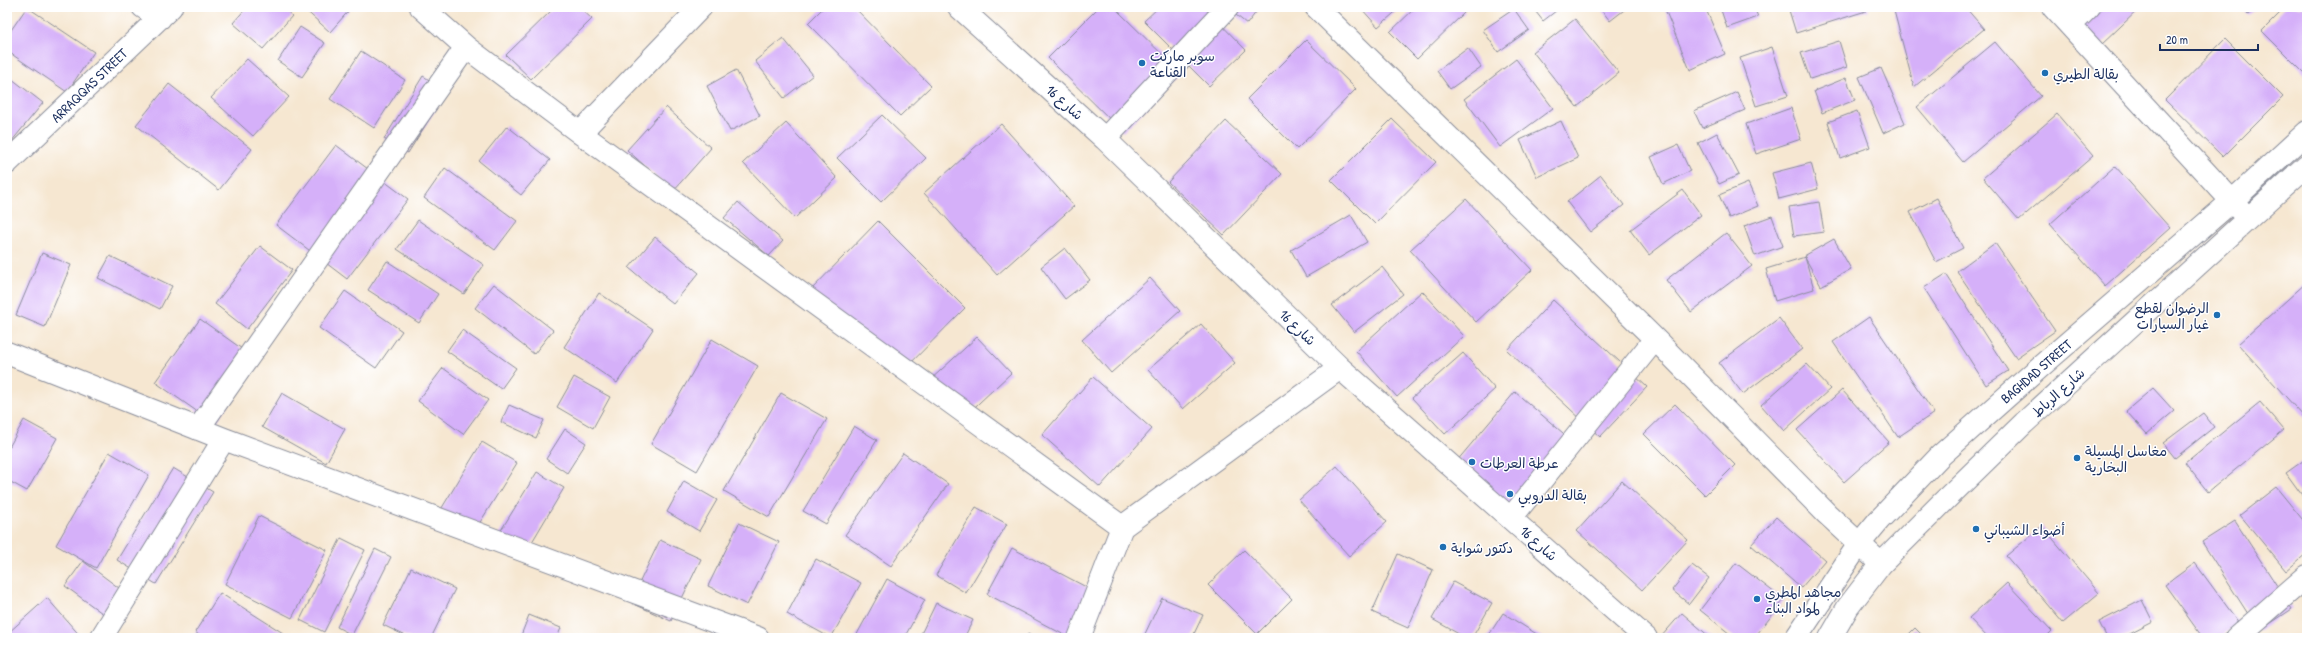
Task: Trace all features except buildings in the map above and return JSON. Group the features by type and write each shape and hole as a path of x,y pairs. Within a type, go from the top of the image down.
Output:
{"street":[{"path":"421,7 466,47 580,133 1122,527"},
{"path":"580,133 701,7"},
{"name":"شارع 16","path":"959,7 1105,139 1340,368 1646,638"},
{"path":"1105,139 1228,7"},
{"path":"1316,7 1655,339 1859,544 1881,564"},
{"path":"2053,7 2248,219"},
{"path":"2071,25 2089,7"},
{"name":"ARRAQQAS STREET","path":"7,163 158,11"},
{"path":"198,429 466,47"},
{"name":"BAGHDAD STREET","path":"1796,638 1859,544 1878,520 1940,456 2040,367 2232,201 2307,132"},
{"name":"شارع الرباط","path":"1830,638 1848,607 1881,564 2024,423 2307,165"},
{"path":"1511,518 1655,339"},
{"path":"7,353 224,440 758,638"},
{"path":"1079,638 1122,527 1340,368"},
{"path":"101,638 224,440"},
{"path":"2236,638 2307,576"}],"place":[{"name":"سوبر ماركت القناعة","path":"1142,63"},
{"name":"بقالة الطيري","path":"2045,73"},
{"name":"الرضوان لقطع غيار السيارات","path":"2217,315"},
{"name":"مغاسل المسيلة البخارية","path":"2077,458"},
{"name":"عرطة العرطات","path":"1472,462"},
{"name":"بقالة الدروبي","path":"1510,494"},
{"name":"أضواء الشيباني","path":"1976,529"},
{"name":"دكتور شواية","path":"1443,547"},
{"name":"مجاهد المطري لمواد البناء","path":"1757,599"}]}
